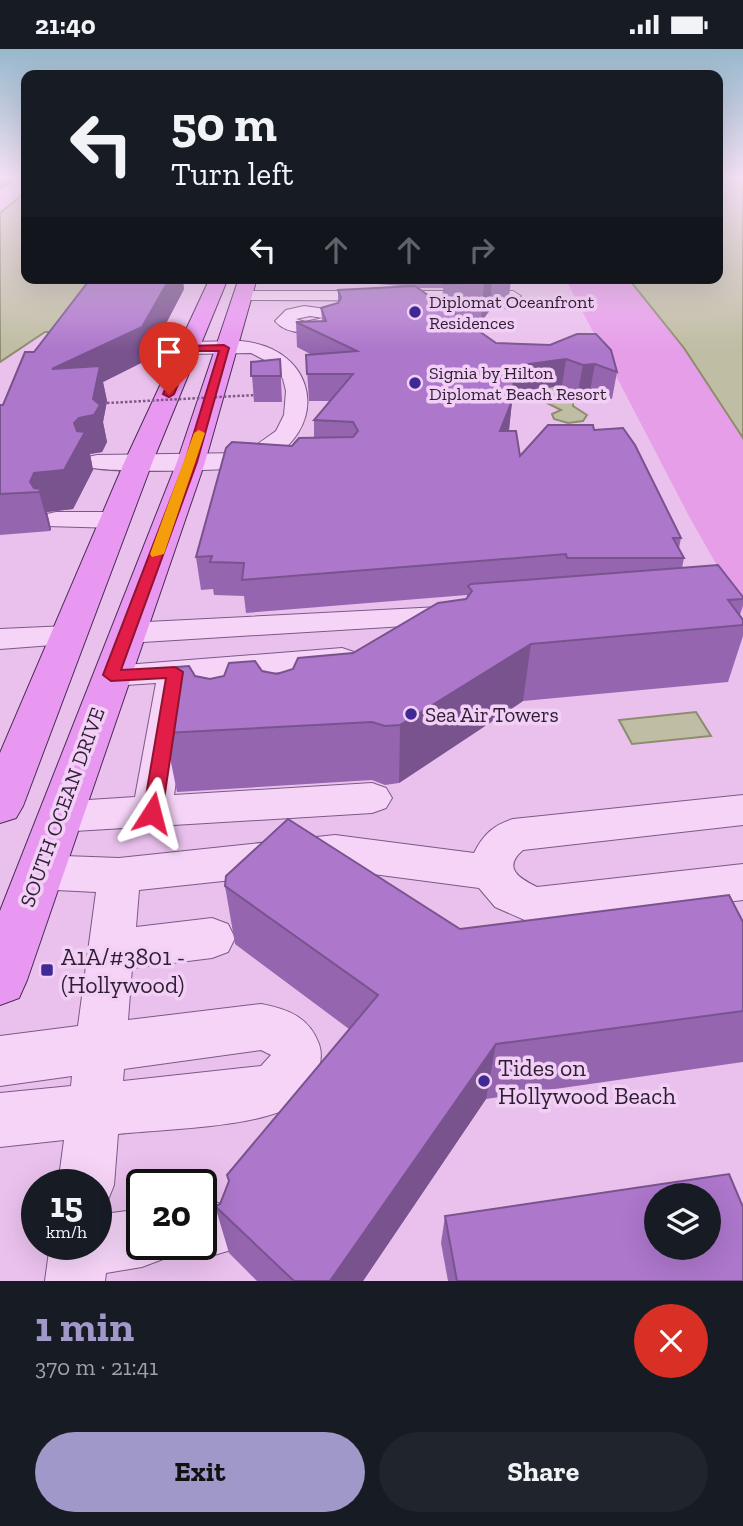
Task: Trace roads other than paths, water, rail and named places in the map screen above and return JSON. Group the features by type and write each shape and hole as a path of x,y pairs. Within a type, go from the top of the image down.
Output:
{"main road":[{"path":"0,806 138,463 216,284"},
{"name":"SOUTH OCEAN DRIVE","path":"0,980 35,879 191,462 242,284"},
{"path":"0,813 20,821 34,837 38,848 35,879"}],"lane":[{"path":"245,284 309,304 330,319"},
{"path":"309,304 513,296"},
{"path":"188,348 268,352 294,377 299,405 286,434 266,451 249,460"},
{"path":"97,462 287,460"},
{"path":"56,520 116,520"},
{"path":"127,633 288,617 494,612"},
{"path":"0,639 68,636"},
{"path":"111,675 175,672 244,690 372,656"},
{"path":"152,813 175,672"},
{"path":"58,817 152,813 286,797 321,803 372,798"},
{"path":"743,810 513,835 495,851 493,873 508,895 536,906 743,882"},
{"path":"35,879 119,874 335,852 493,873"},
{"path":"88,1169 98,1049 119,874"},
{"path":"110,950 212,938"},
{"path":"0,1061 261,1027 285,1033 293,1042 297,1054 295,1067 288,1079 265,1092 0,1120"}],"place":[{"name":"Diplomat Oceanfront Residences","path":"415,312"},
{"name":"Signia by Hilton Diplomat Beach Resort","path":"415,383"},
{"name":"Sea Air Towers","path":"411,714"},
{"name":"A1A/#3801 - (Hollywood)","path":"47,970"},
{"name":"Tides on Hollywood Beach","path":"484,1081"}]}
